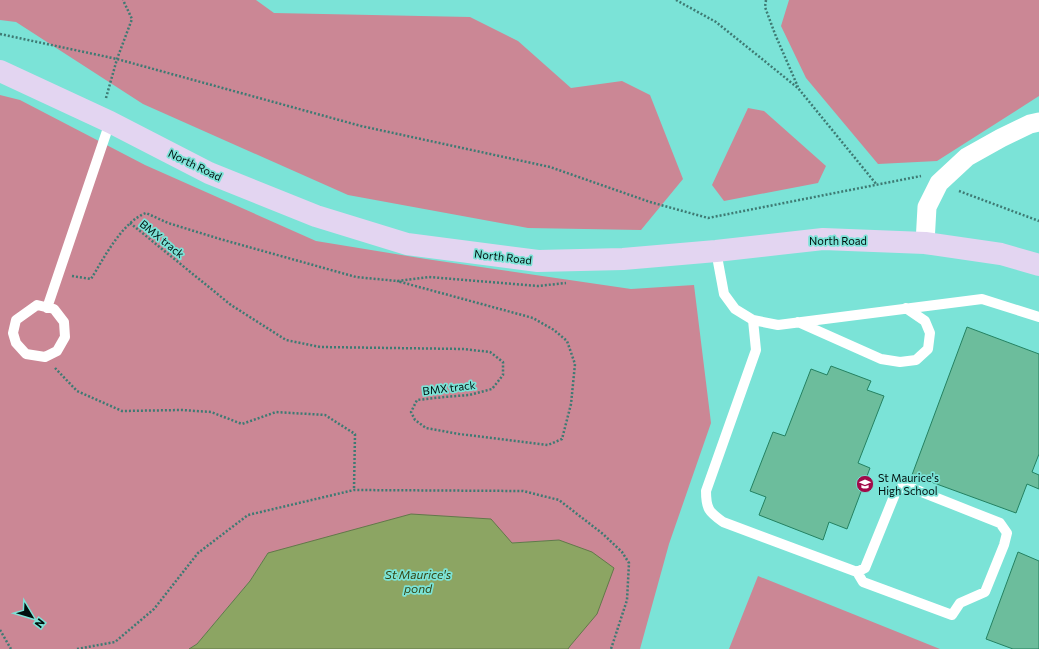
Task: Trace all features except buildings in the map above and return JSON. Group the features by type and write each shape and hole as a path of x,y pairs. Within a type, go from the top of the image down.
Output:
{"main road":[{"name":"North Road","path":"0,71 106,120 209,173 316,216 407,244 538,262 623,259 716,251 823,239 925,243 1001,254 1039,265"}],"street":[{"path":"925,243 926,207 939,183 967,157 1001,138 1030,124 1039,122"}],"lane":[{"path":"47,308 106,120"},
{"path":"716,251 724,294 735,309 753,320 778,325 982,299 1039,317"},
{"path":"37,305 47,308 54,309 64,322 65,337 57,351 45,357 26,354 16,344 13,333 16,320 37,305"},
{"path":"798,322 881,359 900,362 916,360 928,349 930,333 925,321 906,308"},
{"path":"753,320 756,350 706,491 706,503 713,515 723,522 857,572 863,582 952,615 960,603 985,592 1004,545 1007,533 1000,523 904,485 895,494 865,568 857,572"}],"path":[{"path":"106,120 117,59 132,19 123,0"},
{"path":"676,0 716,22 798,88 877,185"},
{"path":"766,0 765,7 772,28 798,88"},
{"path":"0,34 117,59 361,126 550,167 650,202 708,218 922,176 1039,221"},
{"path":"58,274 90,279 115,241 130,223 146,213 168,223 220,239 356,277 397,281 429,277 538,286 569,282"},
{"name":"BMX track","path":"130,223 231,305 286,340 320,347 463,349 490,352 503,362 503,375 492,390 469,396 417,400 411,412 415,420 426,428 459,434 548,445 562,439 571,404 575,364 567,341 554,330 533,318 397,281"},
{"path":"45,357 77,391 122,411 182,410 211,412 242,424 276,412 325,415 355,434 354,490"},
{"path":"77,649 115,642 154,609 198,553 248,515 354,490 523,491 559,500 604,534 622,552 629,563 627,600 611,649"},
{"path":"0,630 11,649"}],"shaded area":[{"path":"0,0 256,0 274,13 470,17 518,41 571,88 622,81 650,95 683,179 641,230 528,228 348,195 143,104 16,22 0,20"},
{"path":"789,0 1039,0 1039,96 937,161 878,164 806,78 781,26"},
{"path":"0,95 20,100 145,165 316,241 426,259 631,289 694,285 711,423 669,544 640,649 568,649 570,646 559,540 268,553 250,581 197,644 189,649 0,649"},
{"path":"748,108 764,111 826,166 818,183 724,201 712,185"},
{"path":"758,576 940,649 729,649"}],"water":[{"name":"St Maurice's pond","path":"411,514 491,519 512,543 559,540 592,552 614,568 597,614 568,649 189,649 197,644 250,581 268,553"}],"place":[{"name":"St Maurice's High School","path":"865,484"}]}
